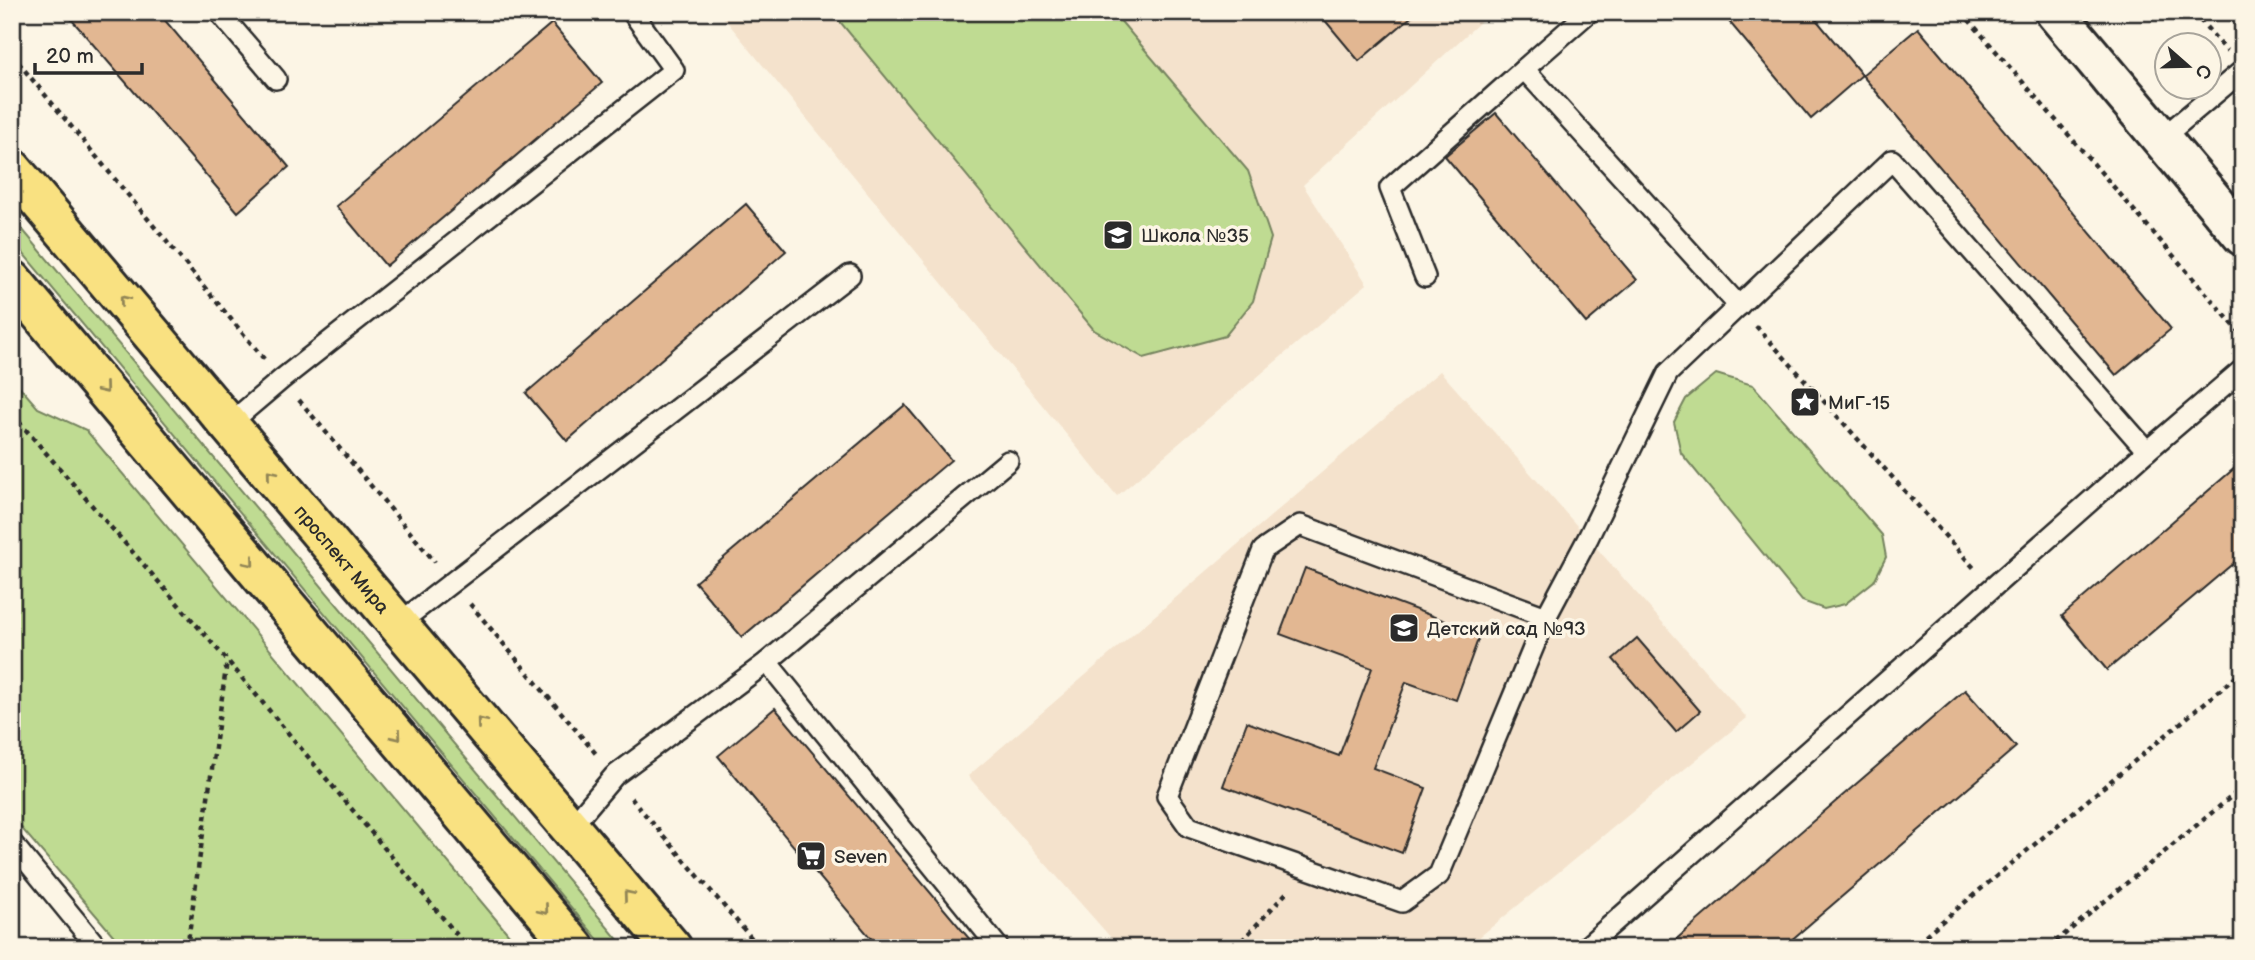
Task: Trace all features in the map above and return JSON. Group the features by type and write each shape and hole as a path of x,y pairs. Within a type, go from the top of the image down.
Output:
{"main road":[{"name":"проспект Мира","path":"12,169 672,948"},
{"path":"12,280 575,948"}],"street":[{"path":"2054,12 2243,236"}],"lane":[{"path":"219,12 276,79"},
{"path":"229,424 303,362 674,70 632,12"},
{"path":"1425,276 1390,188 1589,12"},
{"path":"1524,69 1739,306"},
{"path":"2161,139 2243,70"},
{"path":"1546,617 1300,525 1264,550 1167,796 1189,827 1402,902 1439,875 1546,617 1588,538 1668,373 1892,160 2147,451"},
{"path":"398,624 850,275"},
{"path":"1585,948 2243,369"},
{"path":"571,827 614,776 766,662 1008,461"},
{"path":"766,662 999,948"},
{"path":"12,843 99,948"}],"path":[{"path":"1962,12 2243,336"},
{"path":"2193,12 2228,52"},
{"path":"12,55 266,361"},
{"path":"1739,306 1992,588"},
{"path":"299,399 436,563"},
{"path":"12,414 227,660 468,948"},
{"path":"468,601 599,757"},
{"path":"187,948 227,660"},
{"path":"1910,948 2243,671"},
{"path":"2048,948 2243,787"},
{"path":"630,796 760,948"},
{"path":"1235,948 1308,868"}],"shaded area":[{"name":"Школа №35","path":"719,12 1491,12 1303,185 1367,284 1117,496"},
{"name":"Детский сад №93","path":"1440,371 1747,718 1466,948 1120,948 968,776"}],"green space":[{"path":"832,12 1113,12 1248,171 1271,238 1253,301 1225,336 1144,358 1094,330"},
{"path":"12,217 625,948 605,948 12,240"},
{"path":"1716,374 1753,385 1882,535 1886,557 1874,581 1845,604 1824,609 1802,601 1681,453 1674,422 1686,399"},
{"path":"12,378 38,408 86,430 520,948 124,948 12,817"}],"building":[{"path":"65,12 158,12 289,167 238,212"},
{"path":"1318,12 1417,12 1359,61"},
{"path":"1721,12 1810,12 1862,75 1811,119"},
{"path":"552,23 602,83 386,266 336,206"},
{"path":"1918,28 2171,329 2116,375 1862,75"},
{"path":"1496,113 1637,280 1586,323 1445,156"},
{"path":"746,204 786,251 567,441 526,393"},
{"path":"905,405 951,460 742,637 695,582"},
{"path":"2243,461 2243,555 2107,670 2062,616"},
{"path":"1305,568 1480,634 1456,700 1406,682 1373,768 1426,788 1402,853 1223,786 1247,722 1339,756 1372,668 1280,634"},
{"path":"1637,638 1700,711 1676,732 1613,659"},
{"path":"1965,690 2016,747 1782,948 1666,948"},
{"path":"775,708 977,948 879,948 718,756"}],"place":[{"name":"Школа №35","path":"1118,235"},
{"name":"МиГ-15","path":"1805,402"},
{"name":"Детский сад №93","path":"1404,628"},
{"name":"Seven","path":"811,856"}]}
